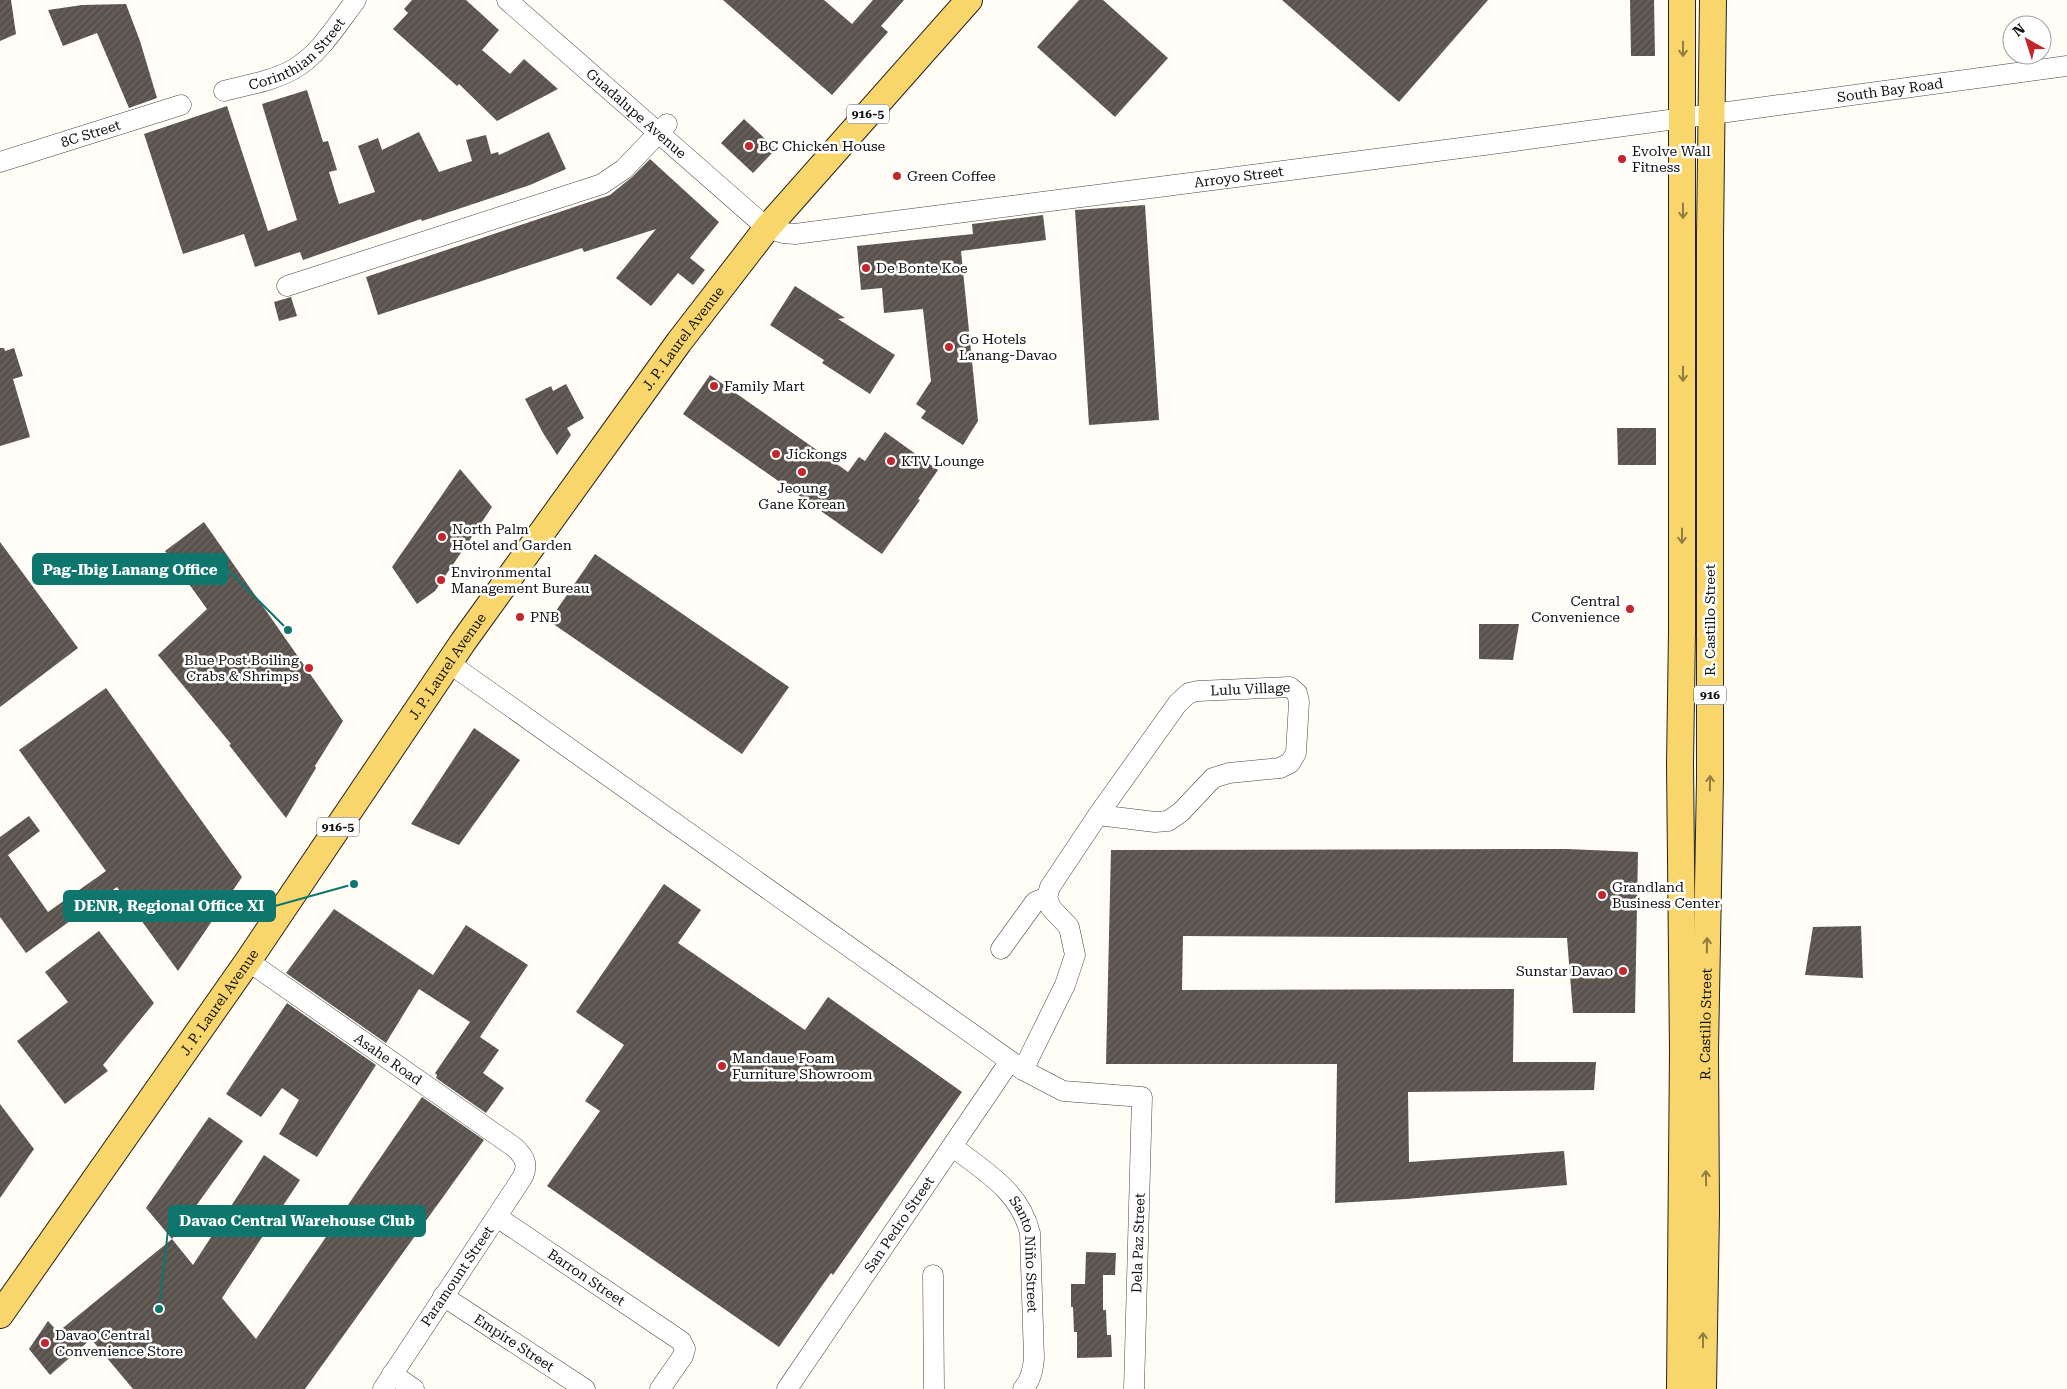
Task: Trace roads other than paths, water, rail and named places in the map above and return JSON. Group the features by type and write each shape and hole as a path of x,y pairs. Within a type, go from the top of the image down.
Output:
{"main road":[{"name":"J. P. Laurel Avenue","path":"0,1315 248,961 449,663 679,342 969,0"},
{"name":"R. Castillo Street","path":"1680,1389 1683,1059 1680,764 1682,592 1682,0"},
{"name":"R. Castillo Street","path":"1703,1389 1706,1212 1705,1049 1710,779 1713,0"},
{"path":"1682,592 1710,591"}],"street":[{"name":"Corinthian Street","path":"224,91 282,75 294,69 315,51 356,0"},
{"name":"Guadalupe Avenue","path":"507,0 779,226"},
{"name":"Guadalupe Avenue","path":"528,0 663,128"},
{"name":"South Bay Road","path":"1683,119 2067,66"},
{"name":"8C Street","path":"0,162 181,106"},
{"name":"Arroyo Street","path":"779,226 1683,119"},
{"path":"287,286 602,184 624,169 663,128"},
{"path":"449,663 1017,1065 1065,986 1074,955 1069,927 1051,908 1047,897 1035,902 1001,949"},
{"name":"Lulu Village","path":"1047,897 1056,876 1098,815 1178,703 1189,693 1290,686 1297,693 1299,702 1296,753 1290,763 1280,768 1229,774 1213,778 1181,812 1168,821 1155,822 1098,815"},
{"name":"Asahe Road","path":"248,961 514,1147 526,1161"},
{"name":"Dela Paz Street","path":"1017,1065 1063,1091 1142,1097 1134,1389"},
{"name":"San Pedro Street","path":"787,1389 953,1146 1017,1065"},
{"name":"Santo Niño Street","path":"953,1146 999,1182 1026,1216 1030,1233 1034,1358 1033,1372 1023,1389"},
{"name":"Paramount Street","path":"387,1381 522,1178 526,1170 526,1161"},
{"name":"Barron Street","path":"497,1217 681,1341 685,1349 683,1356 660,1389"},
{"path":"933,1275 934,1389"},
{"name":"Empire Street","path":"443,1296 585,1389"},
{"path":"387,1381 414,1389"}],"place":[{"name":"BC Chicken House","path":"749,146"},
{"name":"Evolve Wall Fitness","path":"1622,159"},
{"name":"Green Coffee","path":"897,176"},
{"name":"De Bonte Koe","path":"866,268"},
{"name":"Go Hotels Lanang-Davao","path":"949,347"},
{"name":"Family Mart","path":"714,386"},
{"name":"Jickongs","path":"776,454"},
{"name":"KTV Lounge","path":"891,461"},
{"name":"Jeoung Gane Korean","path":"802,472"},
{"name":"North Palm Hotel and Garden","path":"442,537"},
{"name":"Environmental Management Bureau","path":"441,580"},
{"name":"Central Convenience","path":"1630,609"},
{"name":"PNB","path":"520,617"},
{"name":"Pag-Ibig Lanang Office","path":"288,630"},
{"name":"Blue Post Boiling Crabs & Shrimps","path":"309,668"},
{"name":"DENR, Regional Office XI","path":"354,884"},
{"name":"Grandland Business Center","path":"1602,895"},
{"name":"Sunstar Davao","path":"1623,971"},
{"name":"Mandaue Foam Furniture Showroom","path":"722,1066"},
{"name":"Davao Central Warehouse Club","path":"159,1309"},
{"name":"Davao Central Convenience Store","path":"45,1343"}]}
